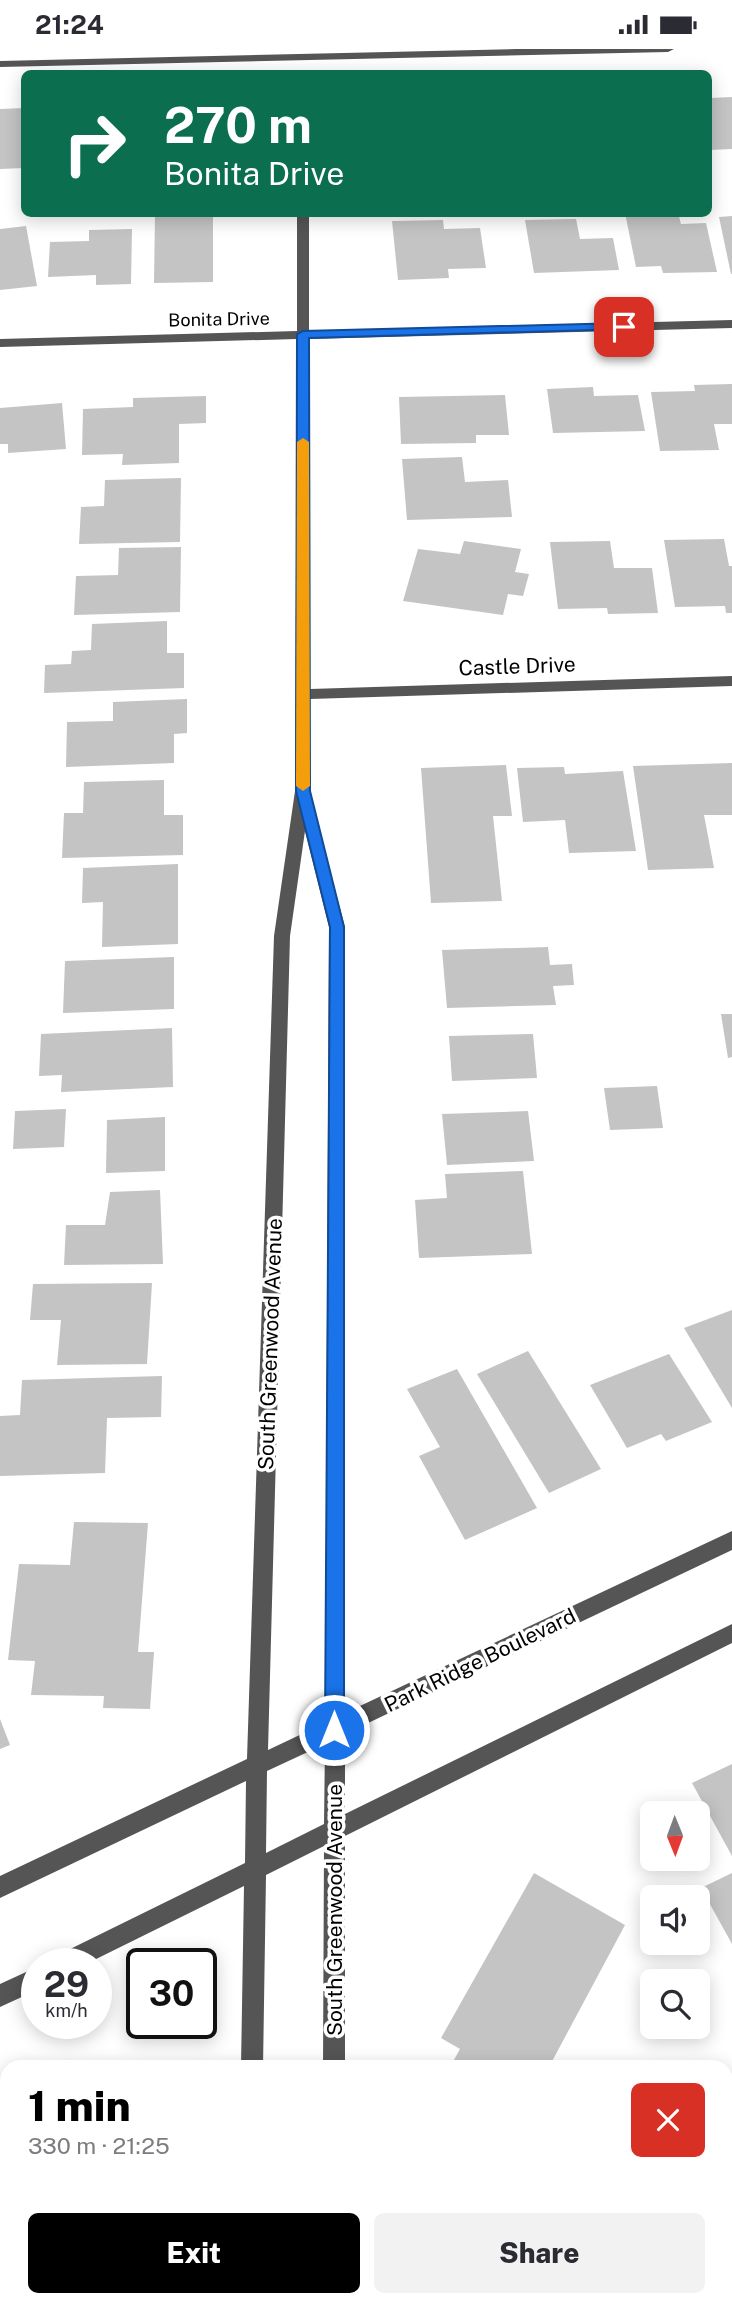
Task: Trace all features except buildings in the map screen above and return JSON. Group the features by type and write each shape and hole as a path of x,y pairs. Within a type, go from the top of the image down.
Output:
{"street":[{"path":"0,64 303,53 668,49"},
{"name":"South Greenwood Avenue","path":"252,2060 254,1868 282,936 303,791 303,217"},
{"name":"Bonita Drive","path":"0,344 732,324"},
{"name":"Castle Drive","path":"303,694 732,681"},
{"name":"South Greenwood Avenue","path":"303,791 337,927 334,2060"},
{"name":"Park Ridge Boulevard","path":"0,1887 732,1540"},
{"path":"96,1948 732,1633"},
{"path":"0,1996 21,1986"}],"slow traffic":[{"path":"303,442 303,786"}],"route":[{"path":"334,1730 337,927 303,791 303,334 624,327"}]}
